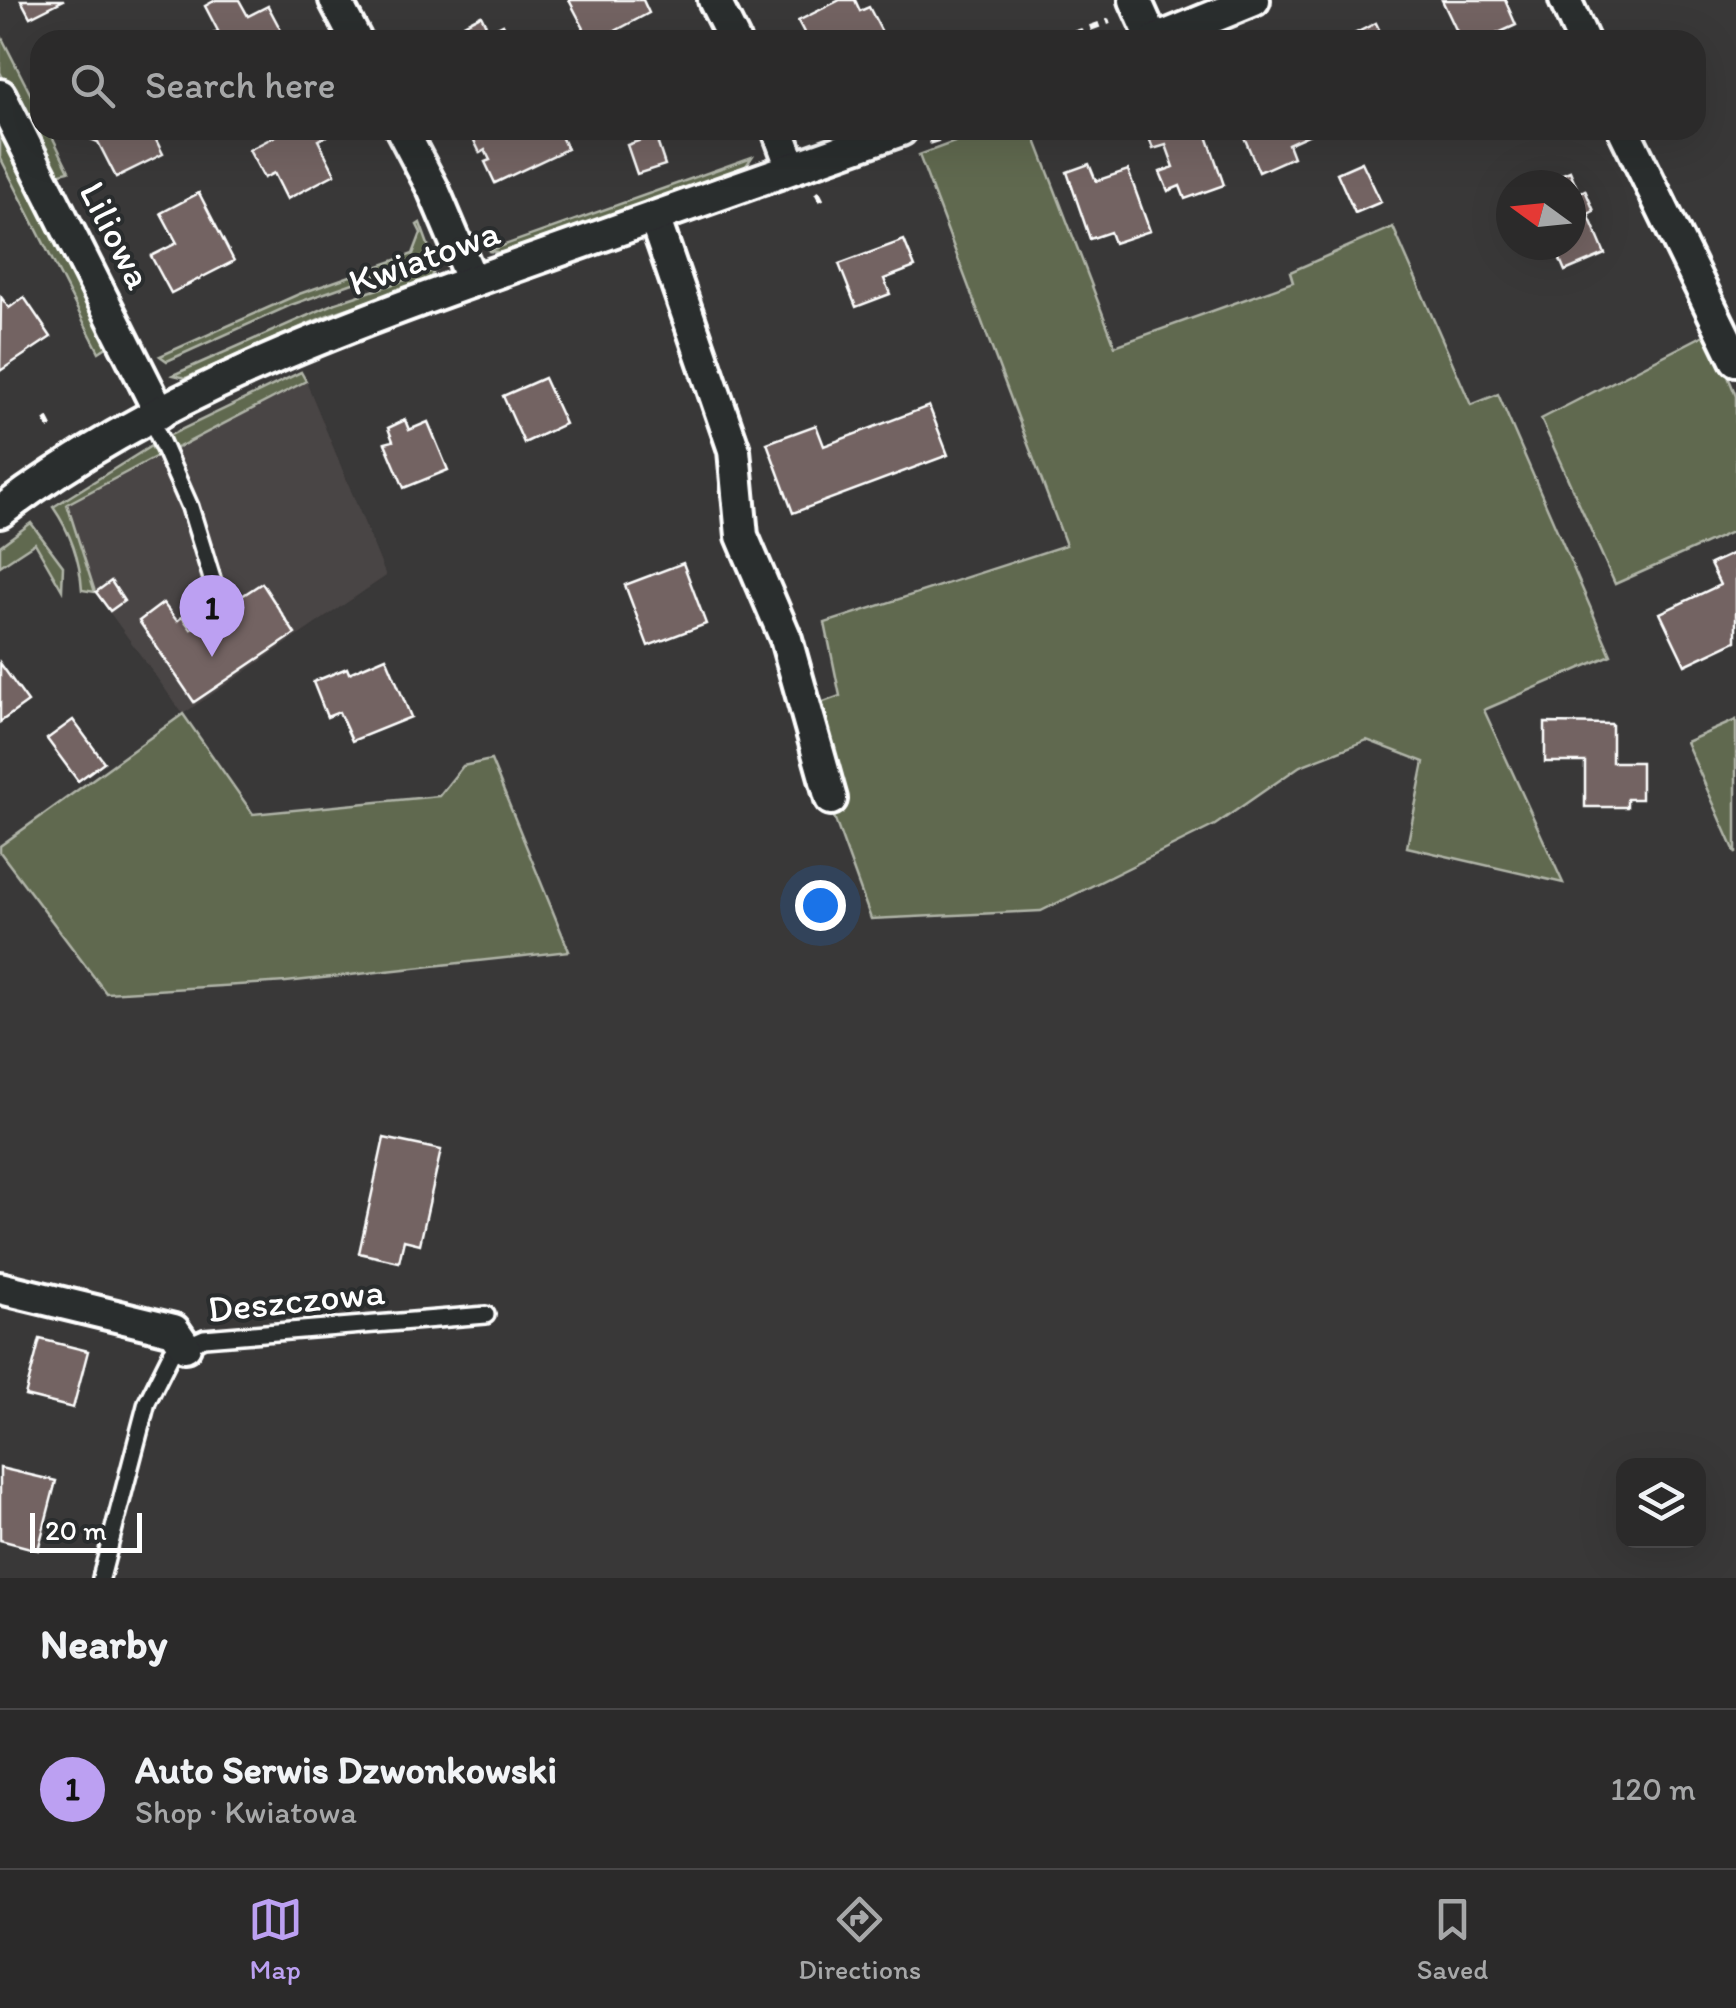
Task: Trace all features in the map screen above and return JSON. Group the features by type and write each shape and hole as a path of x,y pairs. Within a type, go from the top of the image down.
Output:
{"street":[{"path":"335,0 351,30"},
{"path":"714,0 729,30"},
{"path":"1135,0 1149,30"},
{"path":"1179,30 1254,0"},
{"path":"1565,0 1578,30"},
{"name":"Liliowa","path":"0,95 155,416"},
{"path":"407,140 472,281"},
{"path":"782,140 792,168"},
{"name":"Kwiatowa","path":"0,512 36,484 220,380 396,308 872,140"},
{"path":"1629,140 1736,360"},
{"path":"654,217 734,450 742,536 786,639 830,799"},
{"path":"0,1288 174,1330 185,1346"}],"lane":[{"path":"155,416 217,595"},
{"name":"Deszczowa","path":"101,1578 147,1402 172,1352 204,1338 486,1315"}],"path":[{"path":"46,419 54,435"}],"shaded area":[{"path":"306,381 386,576 183,714 95,592 67,504"}],"green space":[{"path":"0,34 30,93 30,131 0,72"},
{"path":"0,126 108,346 99,352 0,157"},
{"path":"34,140 54,140 69,171 52,175"},
{"path":"960,140 1036,140 1115,346 1293,282 1290,272 1393,227 1471,405 1498,394 1611,655 1484,710 1563,883 1407,847 1424,762 1367,740 1300,766 1215,825 1041,911 871,919 796,712 840,696 825,623 1066,545 919,155"},
{"path":"752,157 744,169 505,253 488,251"},
{"path":"420,223 429,256 291,305 167,361 160,356 299,294 413,254 421,233 417,225"},
{"path":"435,270 428,281 328,315 186,378 173,375 336,303"},
{"path":"1710,332 1736,396 1736,530 1615,584 1541,419"},
{"path":"301,372 306,381 173,450 166,437"},
{"path":"151,446 157,456 67,504 95,592 82,590 74,547 53,507"},
{"path":"31,523 63,566 62,590 35,543 0,566 0,546"},
{"path":"183,714 253,814 439,796 463,766 491,760 569,951 286,982 106,993 0,852 0,846"},
{"path":"1736,720 1736,854 1686,742"}],"building":[{"path":"21,0 64,0 30,17"},
{"path":"216,0 239,0 248,16 268,6 281,30 217,30 205,6"},
{"path":"569,0 643,0 649,13 617,30 585,30"},
{"path":"840,0 855,0 860,11 869,7 881,30 803,30 798,21"},
{"path":"1442,0 1505,0 1516,25 1505,30 1456,30"},
{"path":"481,15 488,30 452,30"},
{"path":"93,140 156,140 163,154 116,177 98,142"},
{"path":"268,140 318,140 335,174 287,199 274,173 264,178 249,150"},
{"path":"474,140 563,140 567,149 495,183 485,162 490,160 485,150 480,153"},
{"path":"657,140 665,165 637,174 627,145"},
{"path":"1150,140 1208,140 1224,185 1185,199 1180,186 1168,191 1160,172 1174,167 1166,145 1153,149"},
{"path":"1245,140 1297,140 1288,144 1293,157 1259,172"},
{"path":"1362,162 1381,202 1355,213 1337,173"},
{"path":"1089,164 1096,181 1128,170 1150,231 1114,243 1110,232 1090,239 1067,172"},
{"path":"1586,192 1594,211 1588,214 1605,254 1565,271 1560,260 1586,260"},
{"path":"199,193 234,261 171,293 151,256 177,243 161,213"},
{"path":"904,240 915,267 884,279 890,294 856,307 839,264"},
{"path":"1,297 9,308 24,297 51,337 0,371"},
{"path":"544,378 565,424 524,443 503,396"},
{"path":"929,406 948,455 793,513 767,443 816,425 824,446"},
{"path":"405,420 409,430 428,422 448,470 404,488 385,443 393,441 388,428"},
{"path":"1736,552 1736,641 1685,665 1660,613 1720,585 1710,564"},
{"path":"683,563 706,624 648,646 625,585"},
{"path":"111,581 124,601 110,611 96,592"},
{"path":"262,583 295,634 194,702 139,621 163,603 177,621 182,617 191,629"},
{"path":"386,657 411,717 352,741 339,712 327,717 313,682 347,668 349,673"},
{"path":"0,663 28,702 0,722"},
{"path":"73,720 104,762 78,781 47,739"},
{"path":"1545,723 1612,724 1612,762 1641,762 1641,799 1627,799 1627,807 1585,807 1585,762 1545,762"},
{"path":"384,1138 441,1150 420,1244 404,1240 399,1262 359,1253"},
{"path":"40,1339 88,1351 73,1408 25,1396"},
{"path":"0,1468 56,1481 38,1550 0,1540"}],"place":[{"name":"Auto Serwis Dzwonkowski","path":"212,657"}]}
